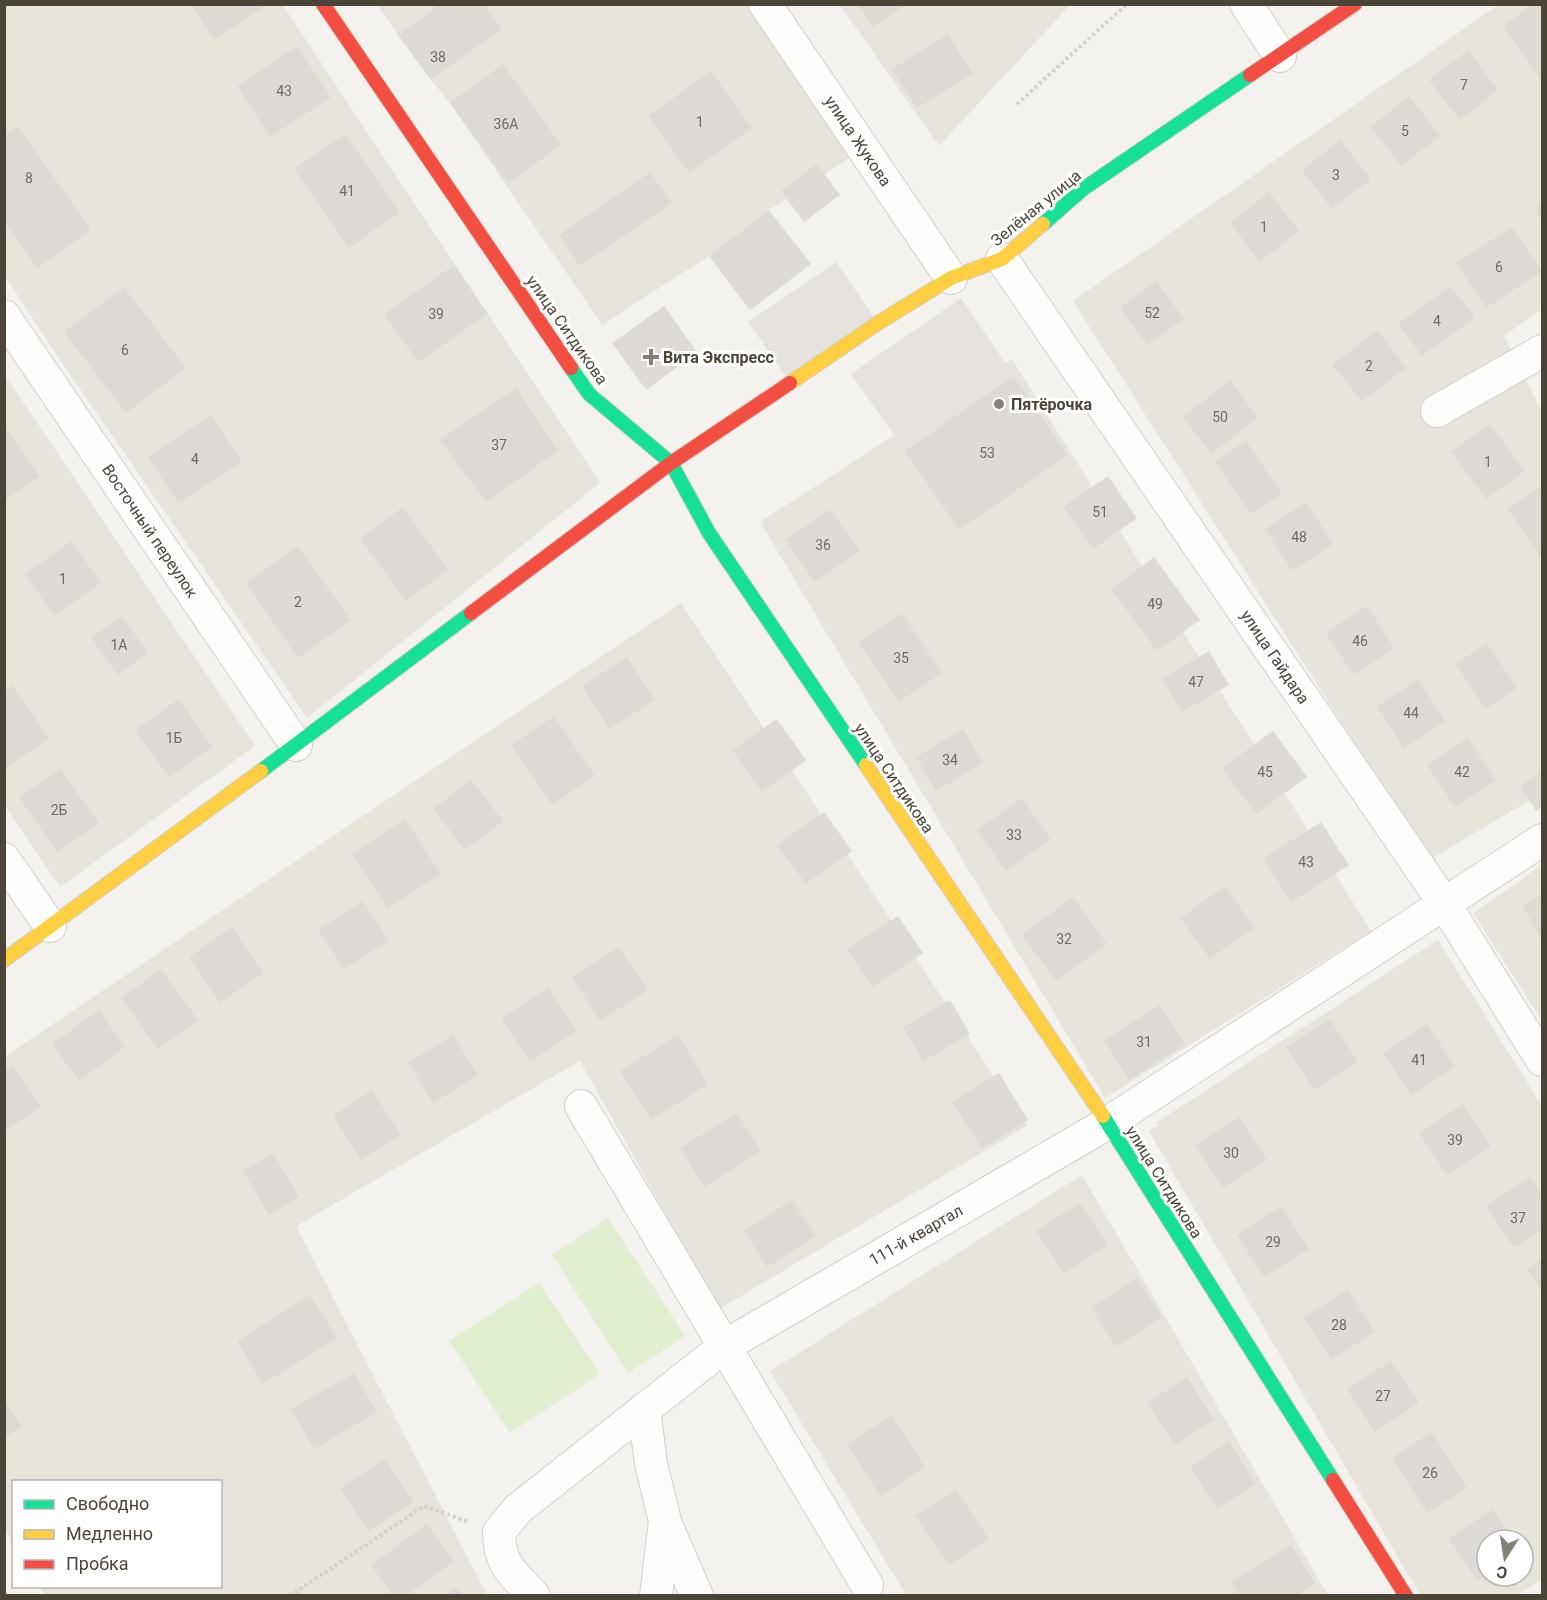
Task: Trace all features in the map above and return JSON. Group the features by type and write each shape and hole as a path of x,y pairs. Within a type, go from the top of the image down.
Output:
{"street":[{"name":"улица Ситдикова","path":"323,4 589,394 671,463 709,533 1108,1123 1406,1596"},
{"name":"улица Жукова","path":"765,4 951,279"},
{"path":"1246,4 1280,56"},
{"name":"Зелёная улица","path":"4,960 296,746 671,463 878,323 951,279 1002,259 1083,189 1355,4"},
{"name":"улица Гайдара","path":"1002,259 1444,903 1542,1060"},
{"name":"Восточный переулок","path":"4,316 296,746"},
{"path":"1437,411 1542,351"},
{"name":"111-й квартал","path":"498,1532 518,1509 725,1346 1108,1123 1542,840"},
{"path":"4,859 50,926"},
{"path":"581,1106 867,1585"},
{"path":"644,1409 651,1464 665,1521 697,1596"},
{"path":"656,1596 665,1521"},
{"path":"498,1532 499,1549 505,1564 534,1596"}],"path":[{"path":"1017,104 1127,4"},
{"path":"290,1596 424,1506 498,1532"}],"shaded area":[{"path":"4,5 283,5 600,483 307,718 56,354 5,276"},
{"path":"377,5 752,5 854,155 769,210 709,256 602,325 450,103"},
{"path":"840,5 1070,5 939,146"},
{"path":"1498,5 1542,5 1542,309 1504,336 1542,412 1542,793 1429,860 1073,301"},
{"path":"836,262 878,323 791,384 748,322"},
{"path":"961,298 1014,376 905,451 851,374"},
{"path":"1012,359 1371,931 1105,1098 760,522"},
{"path":"4,374 255,746 60,887 5,806"},
{"path":"681,603 1027,1126 719,1309 580,1061 296,1226 487,1595 45,1595 40,1588 222,1588 222,1480 12,1480 12,1541 5,1529 5,1056"},
{"path":"1542,865 1542,1021 1473,913"},
{"path":"1438,940 1542,1106 1542,1580 1535,1584 1535,1528 1475,1528 1475,1588 1528,1588 1516,1595 1420,1595 1149,1131 1159,1125 1157,1122"},
{"path":"1082,1175 1328,1595 906,1595 770,1371"}],"green space":[{"path":"608,1218 685,1336 628,1373 552,1255"},
{"path":"539,1283 600,1374 510,1433 449,1341"}],"building":[{"path":"191,4 268,4 214,40"},
{"path":"441,4 484,4 501,29 431,80 398,35"},
{"path":"858,4 907,4 873,27"},
{"path":"1533,4 1542,4 1542,81 1503,26"},
{"path":"948,34 973,74 917,108 892,69"},
{"path":"297,46 331,97 270,137 237,86"},
{"path":"1468,50 1498,90 1460,120 1429,80"},
{"path":"503,64 561,145 508,183 450,103"},
{"path":"711,71 752,128 689,173 648,116"},
{"path":"1409,96 1440,136 1401,166 1371,127"},
{"path":"18,126 91,230 37,268 4,221 4,136"},
{"path":"345,134 400,212 349,248 294,169"},
{"path":"1340,140 1371,179 1332,209 1302,170"},
{"path":"817,164 840,195 804,222 781,191"},
{"path":"650,172 672,203 580,266 559,235"},
{"path":"1269,192 1299,231 1260,262 1230,223"},
{"path":"1542,203 1542,220 1534,210"},
{"path":"769,210 811,264 750,310 709,256"},
{"path":"1512,227 1542,271 1486,308 1456,263"},
{"path":"454,265 488,314 418,362 384,314"},
{"path":"1156,281 1184,319 1147,345 1120,308"},
{"path":"1451,286 1475,318 1422,356 1398,324"},
{"path":"124,287 186,368 126,413 64,332"},
{"path":"664,306 697,352 646,390 612,343"},
{"path":"1378,330 1406,368 1362,401 1332,365"},
{"path":"1014,376 1068,455 959,530 905,451"},
{"path":"1230,380 1258,418 1211,454 1183,417"},
{"path":"516,388 558,451 486,502 440,440"},
{"path":"211,415 242,462 178,503 148,457"},
{"path":"1490,424 1525,471 1486,499 1451,452"},
{"path":"7,429 40,476 4,501 4,430"},
{"path":"1246,441 1282,494 1251,514 1215,462"},
{"path":"1108,476 1137,518 1093,549 1063,507"},
{"path":"1542,486 1542,555 1540,556 1508,509"},
{"path":"1306,502 1333,544 1292,571 1265,529"},
{"path":"403,507 448,570 406,601 360,538"},
{"path":"830,509 860,551 815,582 785,540"},
{"path":"72,541 101,583 54,616 25,574"},
{"path":"298,546 351,620 298,658 246,583"},
{"path":"1154,557 1200,620 1157,651 1111,589"},
{"path":"1367,606 1394,648 1354,675 1326,633"},
{"path":"902,613 942,673 899,702 859,642"},
{"path":"122,616 148,653 117,675 91,637"},
{"path":"1487,643 1517,688 1485,709 1456,664"},
{"path":"1209,651 1229,685 1182,712 1162,679"},
{"path":"627,657 655,700 609,729 582,686"},
{"path":"1418,679 1445,721 1404,748 1377,706"},
{"path":"12,685 49,738 5,769 5,691"},
{"path":"179,699 212,747 169,777 135,730"},
{"path":"554,716 595,776 552,805 511,745"},
{"path":"777,719 806,760 762,792 732,750"},
{"path":"963,729 983,763 936,791 916,757"},
{"path":"1273,731 1307,777 1256,814 1222,768"},
{"path":"1468,738 1496,780 1455,807 1427,765"},
{"path":"60,769 99,823 57,852 19,797"},
{"path":"1542,772 1542,806 1536,811 1520,786"},
{"path":"471,780 503,821 465,850 433,809"},
{"path":"1022,798 1051,840 1006,871 977,830"},
{"path":"824,812 852,851 806,884 777,845"},
{"path":"405,819 441,874 388,908 352,854"},
{"path":"1321,822 1349,865 1291,902 1263,858"},
{"path":"1225,886 1254,928 1210,959 1180,918"},
{"path":"1542,895 1542,941 1523,906"},
{"path":"1073,897 1107,944 1056,981 1022,935"},
{"path":"363,901 389,941 344,969 318,929"},
{"path":"898,916 923,953 872,987 847,949"},
{"path":"232,927 263,973 220,1003 189,957"},
{"path":"619,947 648,990 600,1021 572,977"},
{"path":"161,969 198,1020 158,1049 121,998"},
{"path":"548,988 577,1031 530,1062 501,1018"},
{"path":"950,1000 970,1034 923,1061 903,1027"},
{"path":"1160,1005 1185,1044 1129,1080 1104,1040"},
{"path":"99,1010 125,1047 79,1081 52,1044"},
{"path":"1330,1019 1358,1062 1314,1090 1286,1047"},
{"path":"1427,1024 1455,1067 1411,1095 1383,1053"},
{"path":"453,1035 478,1075 433,1103 408,1063"},
{"path":"678,1035 708,1084 651,1120 620,1071"},
{"path":"13,1066 41,1107 4,1131 4,1071"},
{"path":"999,1073 1028,1120 982,1149 952,1102"},
{"path":"372,1090 401,1135 361,1160 333,1116"},
{"path":"1463,1104 1491,1147 1447,1175 1419,1133"},
{"path":"737,1113 761,1151 704,1187 680,1148"},
{"path":"1239,1117 1267,1160 1223,1188 1195,1145"},
{"path":"273,1153 299,1197 269,1215 243,1171"},
{"path":"1530,1177 1542,1196 1542,1230 1514,1248 1486,1206"},
{"path":"792,1200 816,1236 767,1267 744,1231"},
{"path":"1080,1203 1108,1245 1064,1274 1036,1231"},
{"path":"1281,1206 1309,1249 1264,1277 1237,1235"},
{"path":"1542,1259 1542,1292 1527,1269"},
{"path":"1137,1278 1162,1317 1116,1347 1091,1308"},
{"path":"1348,1289 1375,1332 1331,1360 1304,1317"},
{"path":"310,1295 337,1338 263,1384 237,1341"},
{"path":"1391,1361 1419,1403 1375,1432 1347,1389"},
{"path":"354,1373 377,1412 314,1449 291,1409"},
{"path":"1187,1377 1214,1420 1175,1445 1147,1403"},
{"path":"4,1399 22,1427 4,1438"},
{"path":"892,1415 925,1467 880,1496 847,1444"},
{"path":"1432,1432 1467,1488 1427,1513 1392,1458"},
{"path":"1229,1441 1256,1484 1217,1509 1190,1467"},
{"path":"385,1459 413,1502 368,1531 340,1488"},
{"path":"956,1490 989,1539 949,1565 915,1516"},
{"path":"1493,1509 1505,1528 1475,1528 1475,1578 1449,1538"},
{"path":"427,1524 454,1561 406,1596 393,1596 371,1565"},
{"path":"1291,1545 1315,1583 1295,1596 1240,1596 1231,1582"},
{"path":"456,1587 462,1596 444,1596"}],"traffic: fast":[{"path":"1043,224 1083,189 1250,75"},
{"path":"571,368 589,394 671,463 709,533 866,765"},
{"path":"261,771 471,613"},
{"path":"1103,1116 1333,1480"}],"traffic: slow":[{"path":"790,383 878,323 951,278 1002,259 1043,224"},
{"path":"866,765 1103,1116"},
{"path":"4,960 261,771"}],"traffic: jam":[{"path":"323,4 571,368"},
{"path":"1250,75 1355,4"},
{"path":"471,613 671,463 790,383"},
{"path":"1333,1480 1406,1596"}],"place":[{"name":"Вита Экспресс","path":"651,357"},
{"name":"Пятёрочка","path":"999,404"}]}
